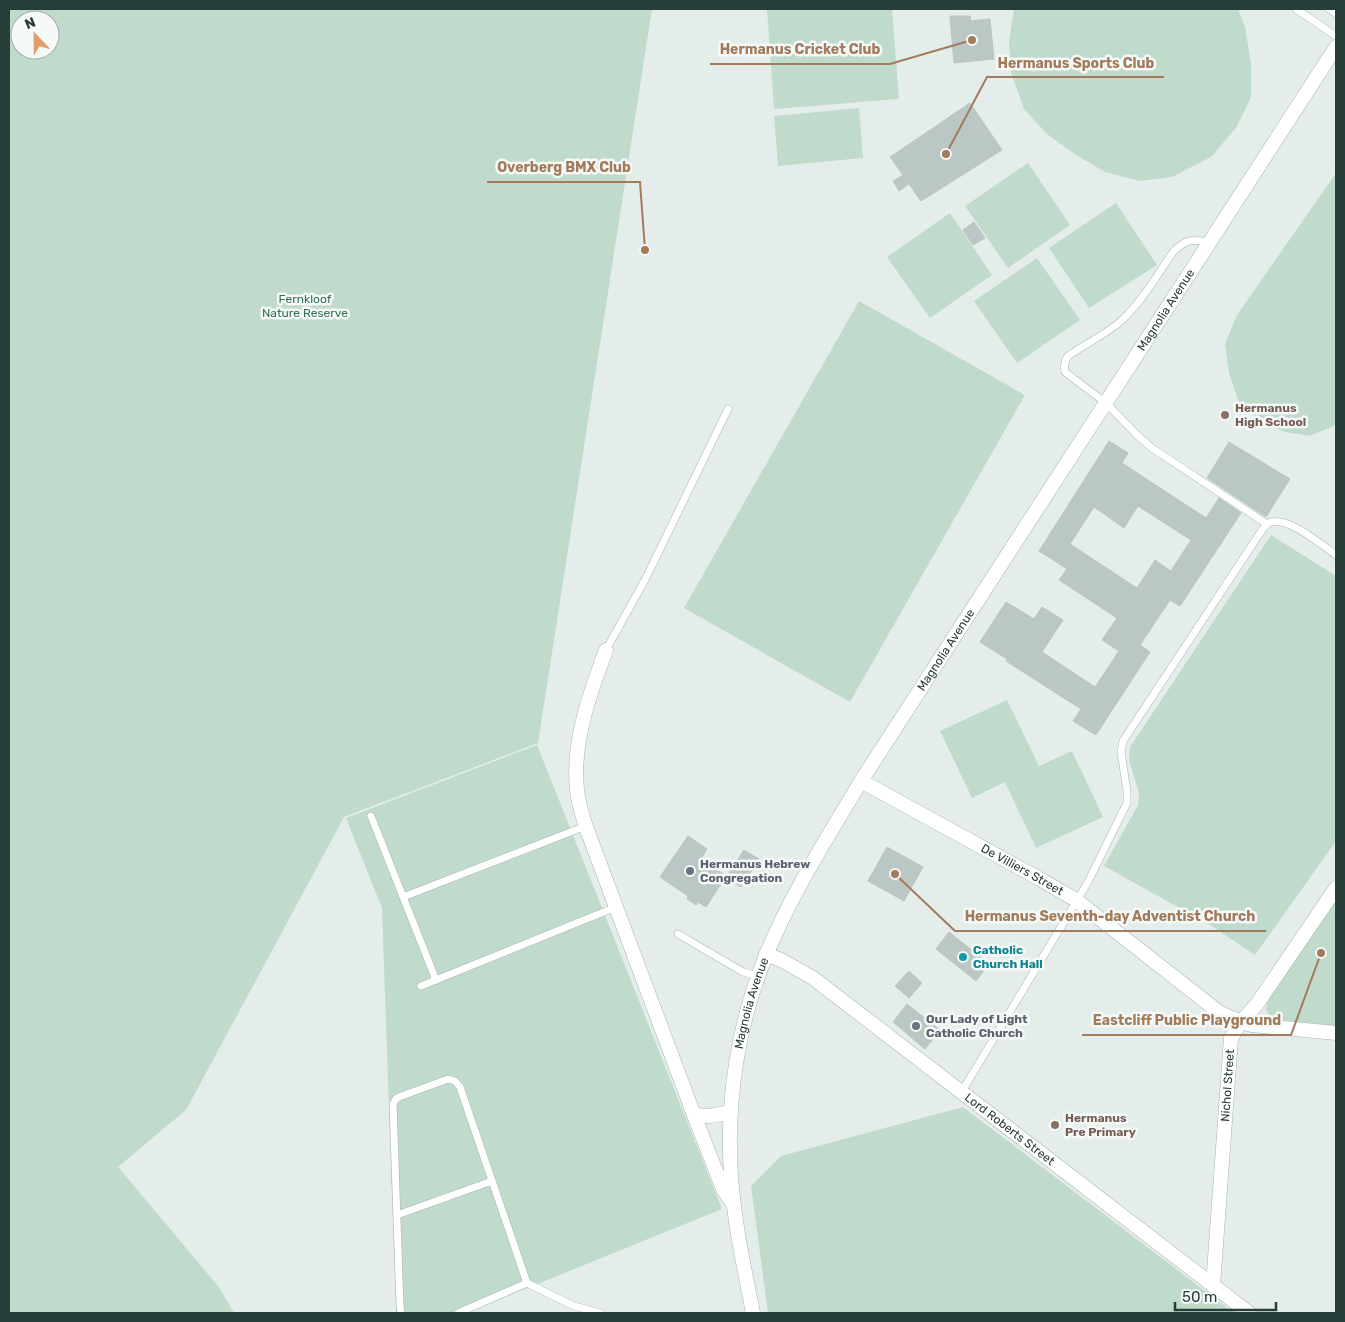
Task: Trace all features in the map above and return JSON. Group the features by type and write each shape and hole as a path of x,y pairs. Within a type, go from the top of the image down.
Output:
{"street":[{"name":"Magnolia Avenue","path":"752,1313 734,1207 731,1175 731,1112 739,1048 745,1022 758,976 778,927 803,878 861,781 1336,47"},
{"path":"606,650 589,700 577,754 579,803 616,908 694,1115 723,1189 734,1207"},
{"name":"De Villiers Street","path":"861,781 1076,900 1220,1013 1252,1025 1336,1033"},
{"name":"Nichol Street","path":"1213,1286 1231,1038 1241,1022 1258,1004 1336,888"},
{"name":"Lord Roberts Street","path":"766,954 813,978 1249,1313"},
{"path":"694,1115 710,1116 731,1112"}],"lane":[{"path":"1296,9 1336,36"},
{"path":"1329,9 1336,14"},
{"path":"1210,242 1194,240 1179,246 1134,308 1120,322 1075,351 1066,359 1064,365 1065,372 1106,403 1152,448 1267,524"},
{"path":"606,650 646,578 728,410"},
{"path":"961,1093 1088,882 1122,815 1127,803 1121,752 1123,741 1258,536 1267,524 1273,522 1285,523 1299,529 1336,555"},
{"path":"371,816 436,980"},
{"path":"403,896 586,826"},
{"path":"421,986 616,908"},
{"path":"678,934 743,972 758,976"},
{"path":"401,1313 392,1104 398,1097 442,1080 455,1081 460,1087 527,1283 574,1306 600,1313"},
{"path":"396,1215 492,1181"},
{"path":"458,1313 527,1283"}],"green space":[{"name":"Fernkloof Nature Reserve","path":"9,9 652,9 538,743 344,817 186,1110 118,1167 219,1287 234,1313 9,1313"},
{"path":"767,9 892,9 899,99 774,109"},
{"path":"1014,9 1238,9 1245,27 1251,63 1251,97 1236,128 1211,157 1172,177 1139,181 1105,172 1076,155 1047,134 1024,109 1011,73 1009,41"},
{"path":"859,108 863,158 778,166 774,116"},
{"path":"1028,163 1070,225 1008,268 965,206"},
{"path":"1336,173 1336,425 1310,436 1285,432 1261,422 1238,400 1229,373 1225,344 1237,315"},
{"path":"1116,203 1157,265 1089,308 1049,248"},
{"path":"950,213 992,275 930,318 887,257"},
{"path":"1037,258 1080,320 1017,363 974,301"},
{"path":"859,301 1025,395 850,702 684,608"},
{"path":"1271,535 1336,576 1336,841 1255,955 1210,925 1104,866 1138,805 1139,793 1129,760 1130,747"},
{"path":"1007,700 1039,766 1072,751 1103,817 1036,848 1005,782 972,798 940,731"},
{"path":"537,745 722,1209 466,1313 396,1313 382,908 346,818"},
{"path":"1336,897 1336,1027 1301,1024 1274,1018 1267,1011 1268,1000"},
{"path":"963,1107 1234,1313 768,1313 751,1186 781,1156"}],"building":[{"path":"950,16 970,16 971,21 990,19 994,59 954,63"},
{"path":"970,103 1002,150 921,201 909,184 899,191 893,181 903,175 890,157"},
{"path":"974,222 985,238 973,245 963,230"},
{"path":"1109,441 1128,453 1122,463 1206,518 1219,498 1241,513 1180,606 1170,600 1140,645 1150,652 1096,735 1073,721 1081,709 980,642 1006,602 1034,619 1042,607 1063,620 1042,652 1095,687 1119,651 1102,640 1117,618 1059,580 1067,569 1039,551","holes":["1138,506 1191,540 1171,571 1155,560 1137,588 1070,544 1094,507 1124,528"]},
{"path":"1229,442 1290,479 1266,517 1207,478"},
{"name":"Hermanus Hebrew Congregation","path":"688,836 707,849 701,859 726,876 706,907 698,902 696,905 687,899 688,896 660,877"},
{"path":"887,847 923,867 904,901 868,881"},
{"path":"744,850 759,859 741,887 726,878"},
{"name":"Catholic Church Hall","path":"949,932 989,964 976,981 936,949"},
{"path":"909,971 922,983 909,998 895,986"},
{"name":"Our Lady of Light Catholic Church","path":"907,1004 940,1030 925,1049 893,1022"}],"place":[{"name":"Hermanus Cricket Club","path":"972,40"},
{"name":"Hermanus Sports Club","path":"946,154"},
{"name":"Overberg BMX Club","path":"645,250"},
{"name":"Hermanus High School","path":"1225,415"},
{"name":"Hermanus Hebrew Congregation","path":"690,871"},
{"name":"Hermanus Seventh-day Adventist Church","path":"895,874"},
{"name":"Eastcliff Public Playground","path":"1321,953"},
{"name":"Catholic Church Hall","path":"963,957"},
{"name":"Our Lady of Light Catholic Church","path":"916,1026"},
{"name":"Hermanus Pre Primary","path":"1055,1125"}]}
